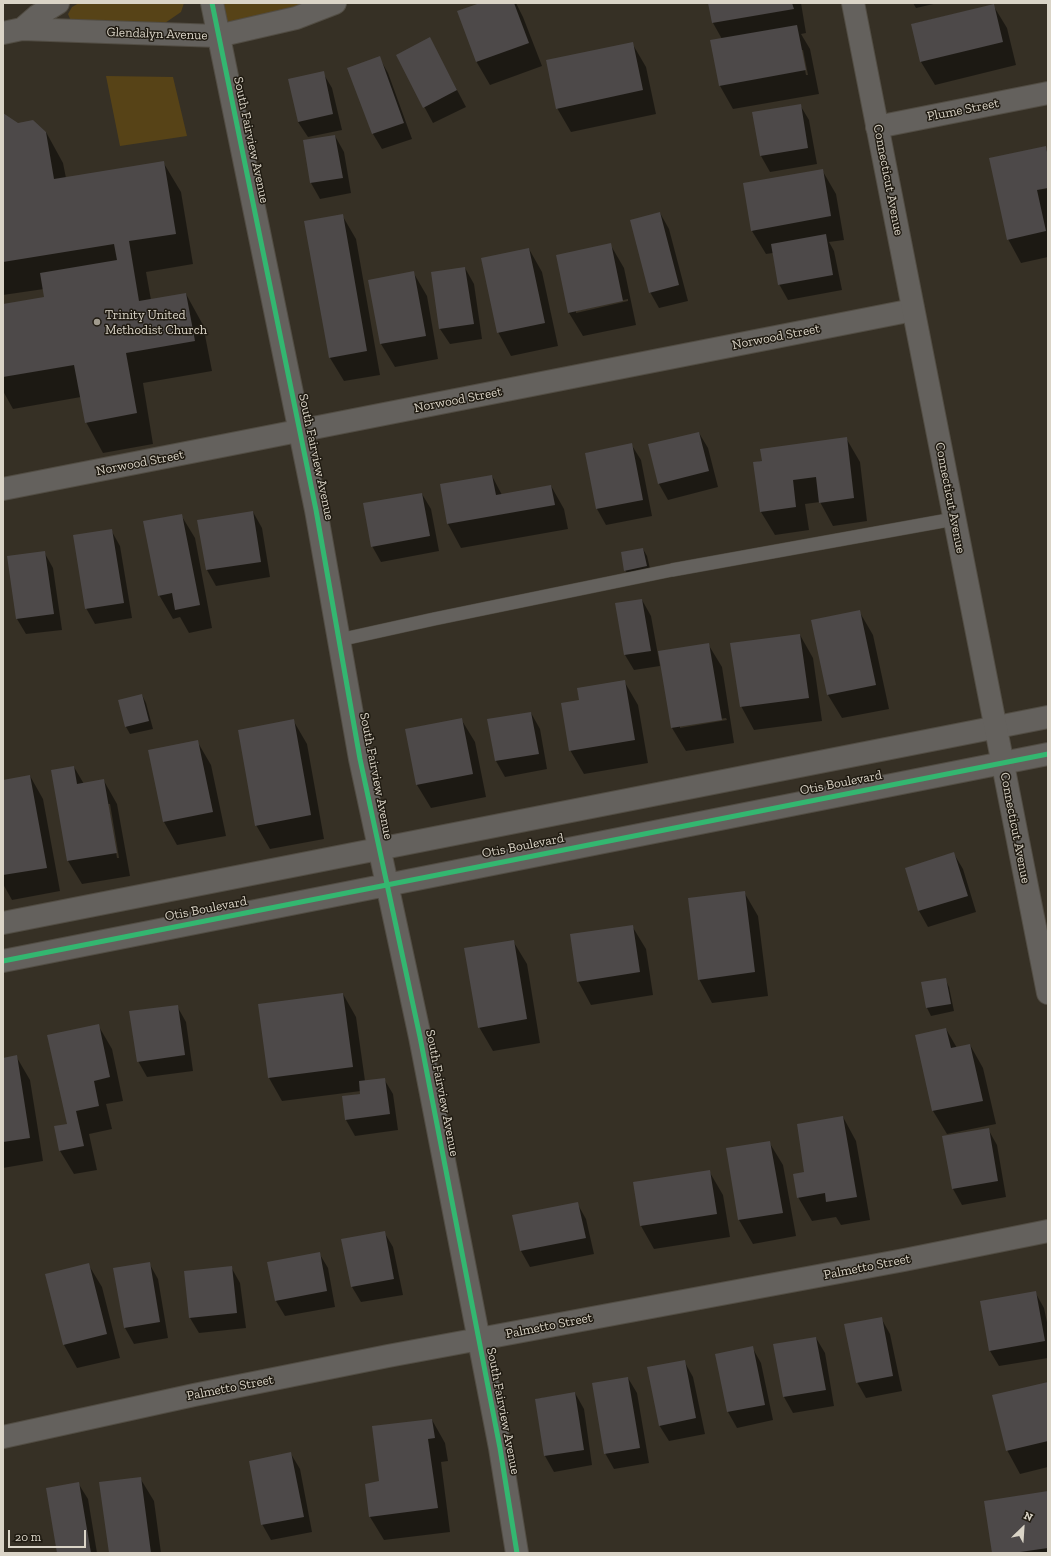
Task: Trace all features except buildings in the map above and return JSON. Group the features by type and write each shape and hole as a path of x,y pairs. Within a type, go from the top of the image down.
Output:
{"street":[{"name":"Glendalyn Avenue","path":"12,31 58,3"},
{"name":"South Fairview Avenue","path":"212,3 316,510 360,760 420,1037 500,1448 517,1553"},
{"name":"Glendalyn Avenue","path":"12,31 218,36 296,18 336,3"},
{"name":"Connecticut Avenue","path":"854,3 877,127 1048,993"},
{"name":"Plume Street","path":"877,127 1048,93"},
{"name":"Norwood Street","path":"3,489 300,432 913,310"},
{"name":"Otis Boulevard","path":"3,923 995,726 1048,717"},
{"name":"Otis Boulevard","path":"3,961 1048,754"},
{"name":"Palmetto Street","path":"3,1436 202,1393 896,1262 1048,1231"}],"lane":[{"path":"339,640 664,572 954,519"}],"shaded area":[{"path":"79,3 184,3 181,12 165,23 71,21 68,14 72,7"},
{"path":"212,3 335,3 218,36"},
{"path":"106,76 173,77 187,136 120,146"}],"cycle path":[{"path":"212,3 316,510 360,759 420,1037 500,1448 517,1553"},
{"path":"3,961 1048,754"}],"place":[{"name":"Trinity United Methodist Church","path":"97,322"}]}
